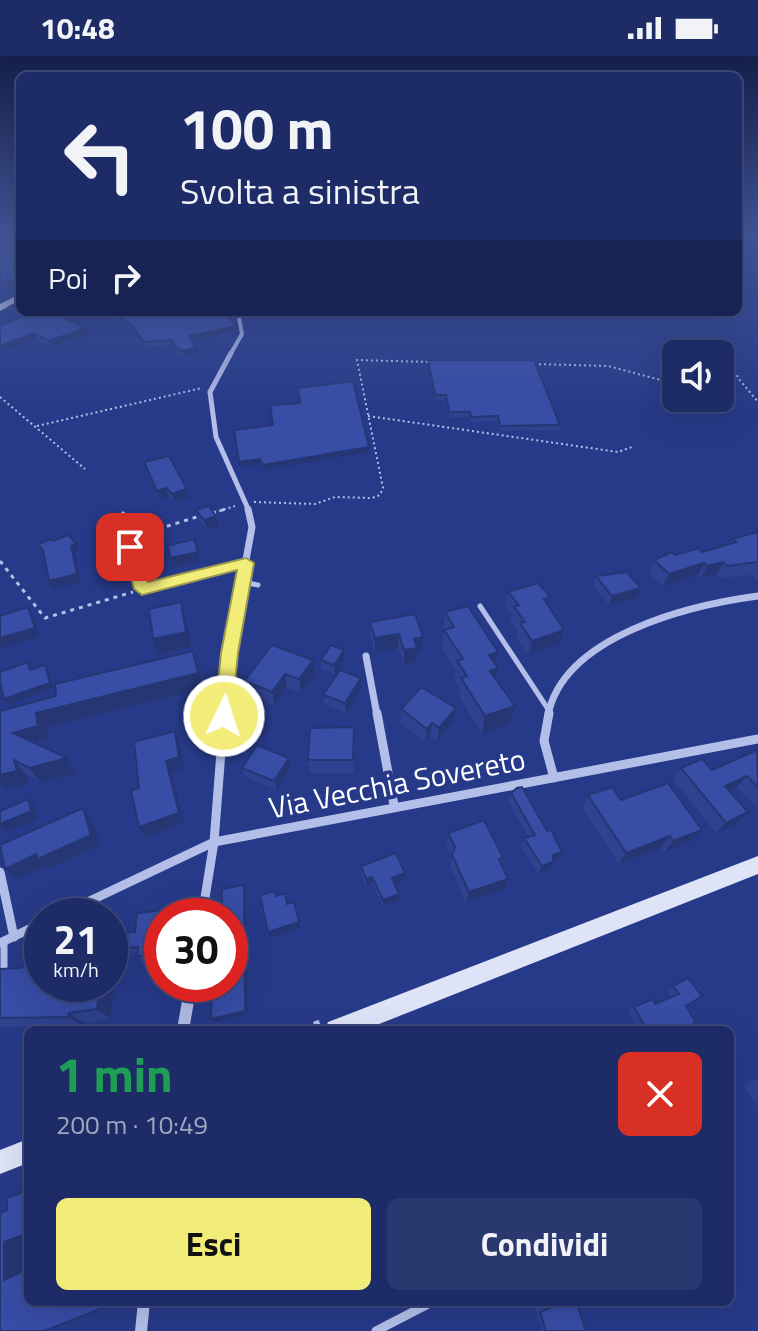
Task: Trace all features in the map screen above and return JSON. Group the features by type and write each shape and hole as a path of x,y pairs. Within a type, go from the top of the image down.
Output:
{"main road":[{"path":"346,1026 758,865"},
{"path":"0,1162 24,1153"}],"street":[{"path":"205,898 214,842 229,653 252,527 247,502 216,437 209,401 213,386 242,334 239,316"},
{"path":"130,547 142,589 246,563"},
{"path":"554,778 545,749 548,709 556,693 578,666 620,637 673,614 758,596"},
{"path":"366,656 394,805"},
{"name":"Via Vecchia Sovereto","path":"96,898 214,842 394,805 758,739"},
{"path":"0,872 6,941 24,932"},
{"path":"184,1026 188,1002"},
{"path":"141,1331 144,1306"}],"lane":[{"path":"243,582 258,585"},
{"path":"480,606 548,709"},
{"path":"6,941 4,976 12,974"},
{"path":"376,1331 424,1306"}],"path":[{"path":"122,512 145,533 247,502 315,504 335,497 372,498 380,495 383,488 357,360 436,362"},
{"path":"530,364 608,366 662,380"},
{"path":"734,371 758,402"},
{"path":"37,426 213,386"},
{"path":"0,397 85,469"},
{"path":"368,416 618,452 632,447"},
{"path":"0,561 45,618 142,589"}],"building":[{"path":"26,316 61,316 86,328 49,341 34,333 0,346 0,325"},
{"path":"119,316 227,316 236,326 190,336 195,348 183,351 175,347 172,340 144,342 134,328"},
{"path":"428,360 534,360 560,425 500,426 498,416 471,417 470,412 449,412 446,395 435,395"},
{"path":"353,381 369,447 263,465 260,459 239,462 234,430 273,425 270,405 300,403 298,388"},
{"path":"169,456 187,489 172,494 166,488 157,491 144,462"},
{"path":"209,506 216,516 204,520 196,510"},
{"path":"758,532 758,562 727,566 723,562 707,566 704,563 669,574 654,560 672,552 675,555 699,548 702,552"},
{"path":"157,533 166,559 144,564 137,540"},
{"path":"68,535 76,543 71,546 77,574 49,581 43,550 38,544"},
{"path":"194,539 198,552 171,558 167,546"},
{"path":"627,572 641,588 612,596 596,576"},
{"path":"538,583 550,597 544,599 564,630 532,641 520,623 525,622 514,607 519,605 508,592"},
{"path":"181,602 186,632 153,639 149,609"},
{"path":"468,606 498,652 489,655 498,668 490,671 515,706 485,716 461,678 467,676 457,661 463,659 444,630 454,627 445,612"},
{"path":"28,607 35,628 0,638 0,616"},
{"path":"415,614 423,637 414,639 417,648 404,650 399,634 375,638 370,622"},
{"path":"272,645 313,660 299,679 285,674 272,692 244,681"},
{"path":"331,645 344,650 334,665 321,660"},
{"path":"193,651 198,673 36,713 38,726 13,733 67,758 29,768 14,760 17,771 0,775 0,711 56,696 55,684"},
{"path":"28,662 30,670 45,665 50,683 4,699 0,672"},
{"path":"340,670 361,678 345,703 323,695"},
{"path":"421,687 456,708 439,728 432,723 427,729 401,709"},
{"path":"354,727 353,760 308,760 310,728"},
{"path":"175,731 179,757 166,761 179,813 139,827 131,791 139,788 134,742"},
{"path":"257,745 289,758 274,781 242,768"},
{"path":"757,750 758,787 747,776 725,786 748,812 726,823 681,768 702,759 712,770"},
{"path":"668,783 702,830 673,841 670,836 626,853 588,795 612,787 621,800"},
{"path":"522,787 562,852 553,855 553,862 542,866 524,838 535,835 511,793"},
{"path":"28,799 31,811 0,824 0,811"},
{"path":"83,808 91,835 38,859 36,854 5,869 0,845"},
{"path":"484,820 503,857 499,859 508,879 469,892 452,855 455,847 448,833"},
{"path":"396,853 405,873 392,878 399,894 383,900 372,877 366,879 361,866"},
{"path":"244,885 244,898 222,898 222,889"},
{"path":"275,891 276,896 285,893 287,904 294,902 299,922 268,932 260,895"},
{"path":"144,912 144,955 137,956 138,947 128,948 128,932 135,932 137,913"},
{"path":"24,965 24,1002 98,1002 97,1009 69,1013 68,1017 0,1018 0,969"},
{"path":"688,978 702,996 686,1006 696,1023 689,1026 645,1026 634,1007 653,999 655,1004 679,994 673,986"},
{"path":"211,1002 245,1002 245,1011 211,1019"},
{"path":"24,1192 24,1234 4,1242 4,1280 24,1271 24,1306 108,1306 44,1331 0,1331 0,1213 7,1210 7,1198"},
{"path":"555,1306 577,1306 586,1331 546,1331 540,1312"}],"route":[{"path":"130,547 142,589 246,563 229,653 224,716"}]}
